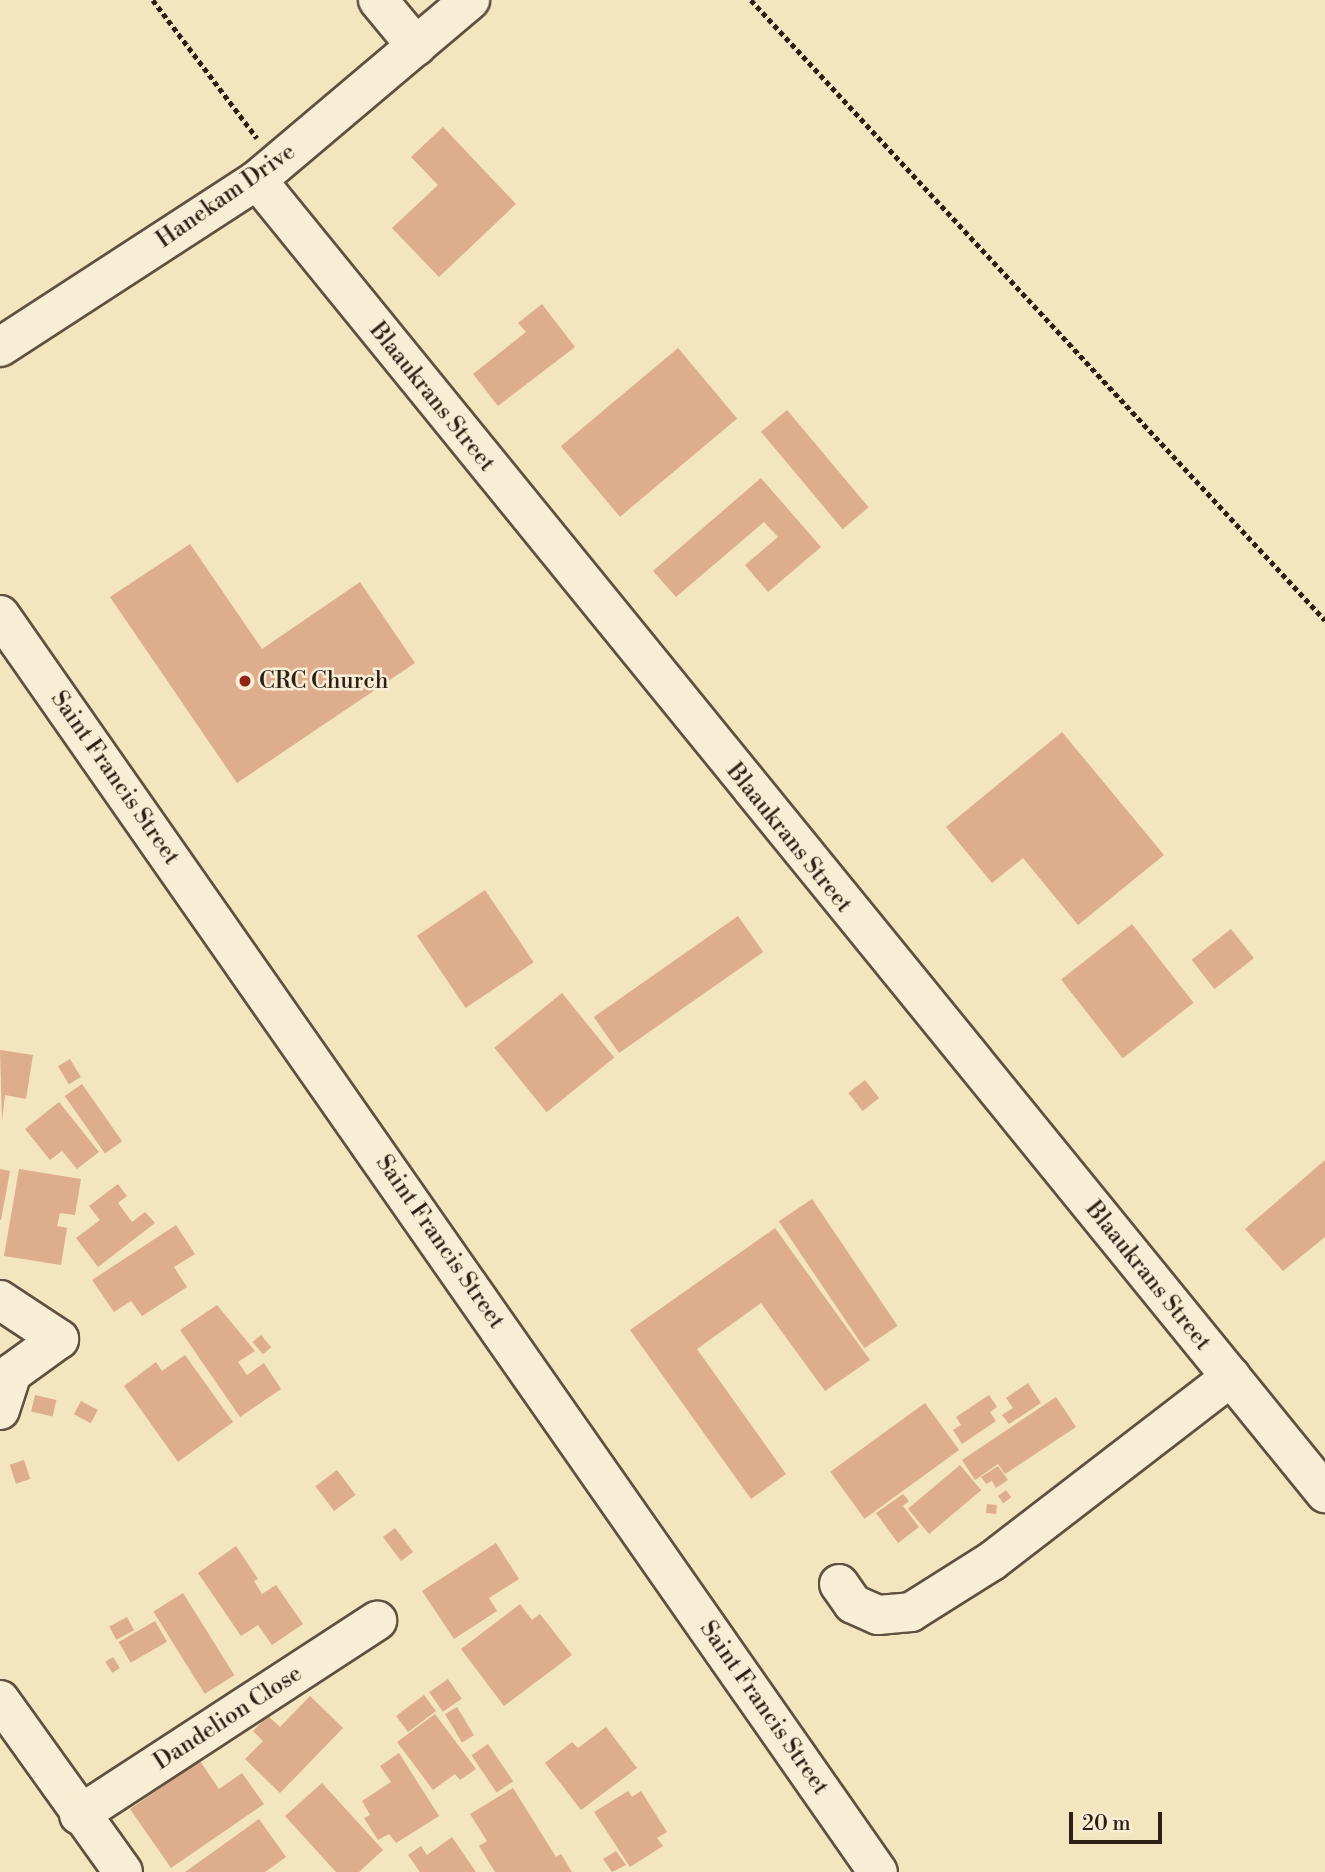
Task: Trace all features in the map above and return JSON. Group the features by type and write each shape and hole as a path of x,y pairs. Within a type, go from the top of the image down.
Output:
{"street":[{"path":"378,0 416,46"},
{"name":"Hanekam Drive","path":"0,347 267,171 470,0"},
{"name":"Blaaukrans Street","path":"267,171 1325,1493"},
{"name":"Saint Francis Street","path":"0,615 877,1872"},
{"path":"0,1300 59,1339 12,1373 0,1410"},
{"path":"839,1584 853,1604 878,1615 911,1612 992,1561 1231,1377"},
{"name":"Dandelion Close","path":"79,1815 377,1621"},
{"path":"0,1700 79,1815 123,1872"}],"path":[{"path":"153,0 267,171"},
{"path":"751,0 1325,621"}],"building":[{"path":"443,127 516,204 439,277 392,228 438,185 411,157"},
{"path":"542,304 575,347 498,406 473,374 526,332 518,323"},
{"path":"678,348 737,418 620,517 561,446"},
{"path":"787,410 869,507 843,529 761,432"},
{"path":"761,478 821,547 768,592 745,565 778,537 764,522 676,597 653,571"},
{"path":"190,544 262,649 360,582 415,663 237,783 110,597"},
{"path":"1062,732 1164,855 1078,925 1023,858 992,883 946,827"},
{"path":"485,890 534,962 466,1008 417,936"},
{"path":"738,916 763,952 619,1053 594,1017"},
{"path":"1132,924 1194,1003 1123,1058 1061,979"},
{"path":"1231,929 1254,958 1214,989 1192,960"},
{"path":"562,993 614,1058 547,1112 494,1048"},
{"path":"0,1050 33,1055 26,1099 5,1095 2,1121"},
{"path":"70,1059 81,1077 69,1084 58,1066"},
{"path":"865,1080 879,1098 863,1111 848,1093"},
{"path":"82,1084 122,1141 105,1153 65,1096"},
{"path":"59,1102 99,1152 77,1169 62,1151 50,1160 25,1129"},
{"path":"1325,1160 1325,1237 1283,1271 1245,1229"},
{"path":"0,1169 10,1171 1,1220 0,1220"},
{"path":"19,1169 81,1179 75,1215 60,1213 57,1226 67,1228 61,1265 4,1256"},
{"path":"118,1184 127,1196 118,1203 132,1222 145,1212 155,1223 98,1267 76,1238 100,1220 89,1206"},
{"path":"812,1199 898,1326 864,1348 779,1221"},
{"path":"176,1225 195,1254 174,1267 187,1287 142,1316 131,1301 114,1312 92,1280"},
{"path":"775,1228 870,1360 825,1391 761,1303 697,1349 786,1474 751,1499 630,1330"},
{"path":"217,1305 255,1351 238,1362 247,1375 264,1363 281,1389 240,1417 180,1330"},
{"path":"261,1335 271,1347 263,1354 253,1342"},
{"path":"185,1355 233,1422 178,1462 124,1386 156,1362 162,1371"},
{"path":"1028,1383 1041,1403 1009,1424 1002,1415 1013,1408 1006,1398"},
{"path":"35,1395 56,1400 53,1417 31,1412"},
{"path":"989,1395 997,1407 990,1412 996,1421 962,1444 953,1430 961,1425 956,1417"},
{"path":"1056,1397 1076,1427 1005,1474 998,1464 975,1480 962,1460"},
{"path":"81,1401 98,1410 91,1423 74,1414"},
{"path":"925,1403 959,1450 864,1519 830,1472"},
{"path":"24,1460 30,1479 16,1484 10,1465"},
{"path":"960,1465 981,1490 929,1534 908,1509"},
{"path":"998,1466 1008,1480 996,1488 992,1481 986,1484 981,1477"},
{"path":"337,1470 356,1495 334,1511 315,1486"},
{"path":"1006,1490 1011,1497 1003,1503 998,1496"},
{"path":"903,1494 909,1501 903,1506 919,1527 898,1543 876,1513"},
{"path":"987,1504 997,1505 996,1514 986,1513"},
{"path":"395,1528 413,1552 401,1561 383,1537"},
{"path":"496,1543 519,1579 489,1598 497,1611 454,1639 422,1591"},
{"path":"236,1546 258,1579 254,1581 262,1594 276,1585 303,1624 272,1645 258,1625 241,1636 198,1573"},
{"path":"183,1593 234,1675 205,1694 153,1612"},
{"path":"520,1604 532,1620 540,1614 572,1655 504,1706 461,1649"},
{"path":"127,1617 134,1630 116,1640 109,1626"},
{"path":"155,1621 167,1642 131,1663 119,1642"},
{"path":"113,1657 120,1668 112,1673 105,1662"},
{"path":"448,1679 462,1699 443,1712 429,1692"},
{"path":"424,1695 436,1711 408,1732 396,1716"},
{"path":"310,1696 343,1728 280,1793 245,1759 263,1741 253,1731 268,1716 280,1727"},
{"path":"457,1707 474,1735 462,1742 445,1714"},
{"path":"435,1714 476,1769 460,1780 455,1774 433,1790 397,1742"},
{"path":"606,1727 637,1768 581,1810 545,1763 572,1742 578,1748"},
{"path":"488,1744 513,1781 497,1792 471,1755"},
{"path":"399,1753 439,1816 396,1843 389,1834 378,1840 364,1818 370,1815 362,1801 391,1782 380,1766"},
{"path":"200,1761 219,1789 242,1773 264,1804 171,1868 130,1809"},
{"path":"322,1783 383,1850 359,1872 336,1872 285,1816"},
{"path":"513,1788 556,1857 561,1854 572,1872 495,1872 479,1846 487,1841 470,1814"},
{"path":"628,1791 632,1797 641,1791 667,1832 657,1838 663,1846 630,1867 594,1812"},
{"path":"259,1819 286,1857 265,1872 185,1872"},
{"path":"452,1837 476,1872 420,1872 408,1855 421,1846 427,1855"},
{"path":"616,1851 626,1865 612,1872 603,1859"}],"place":[{"name":"CRC Church","path":"245,681"}]}
